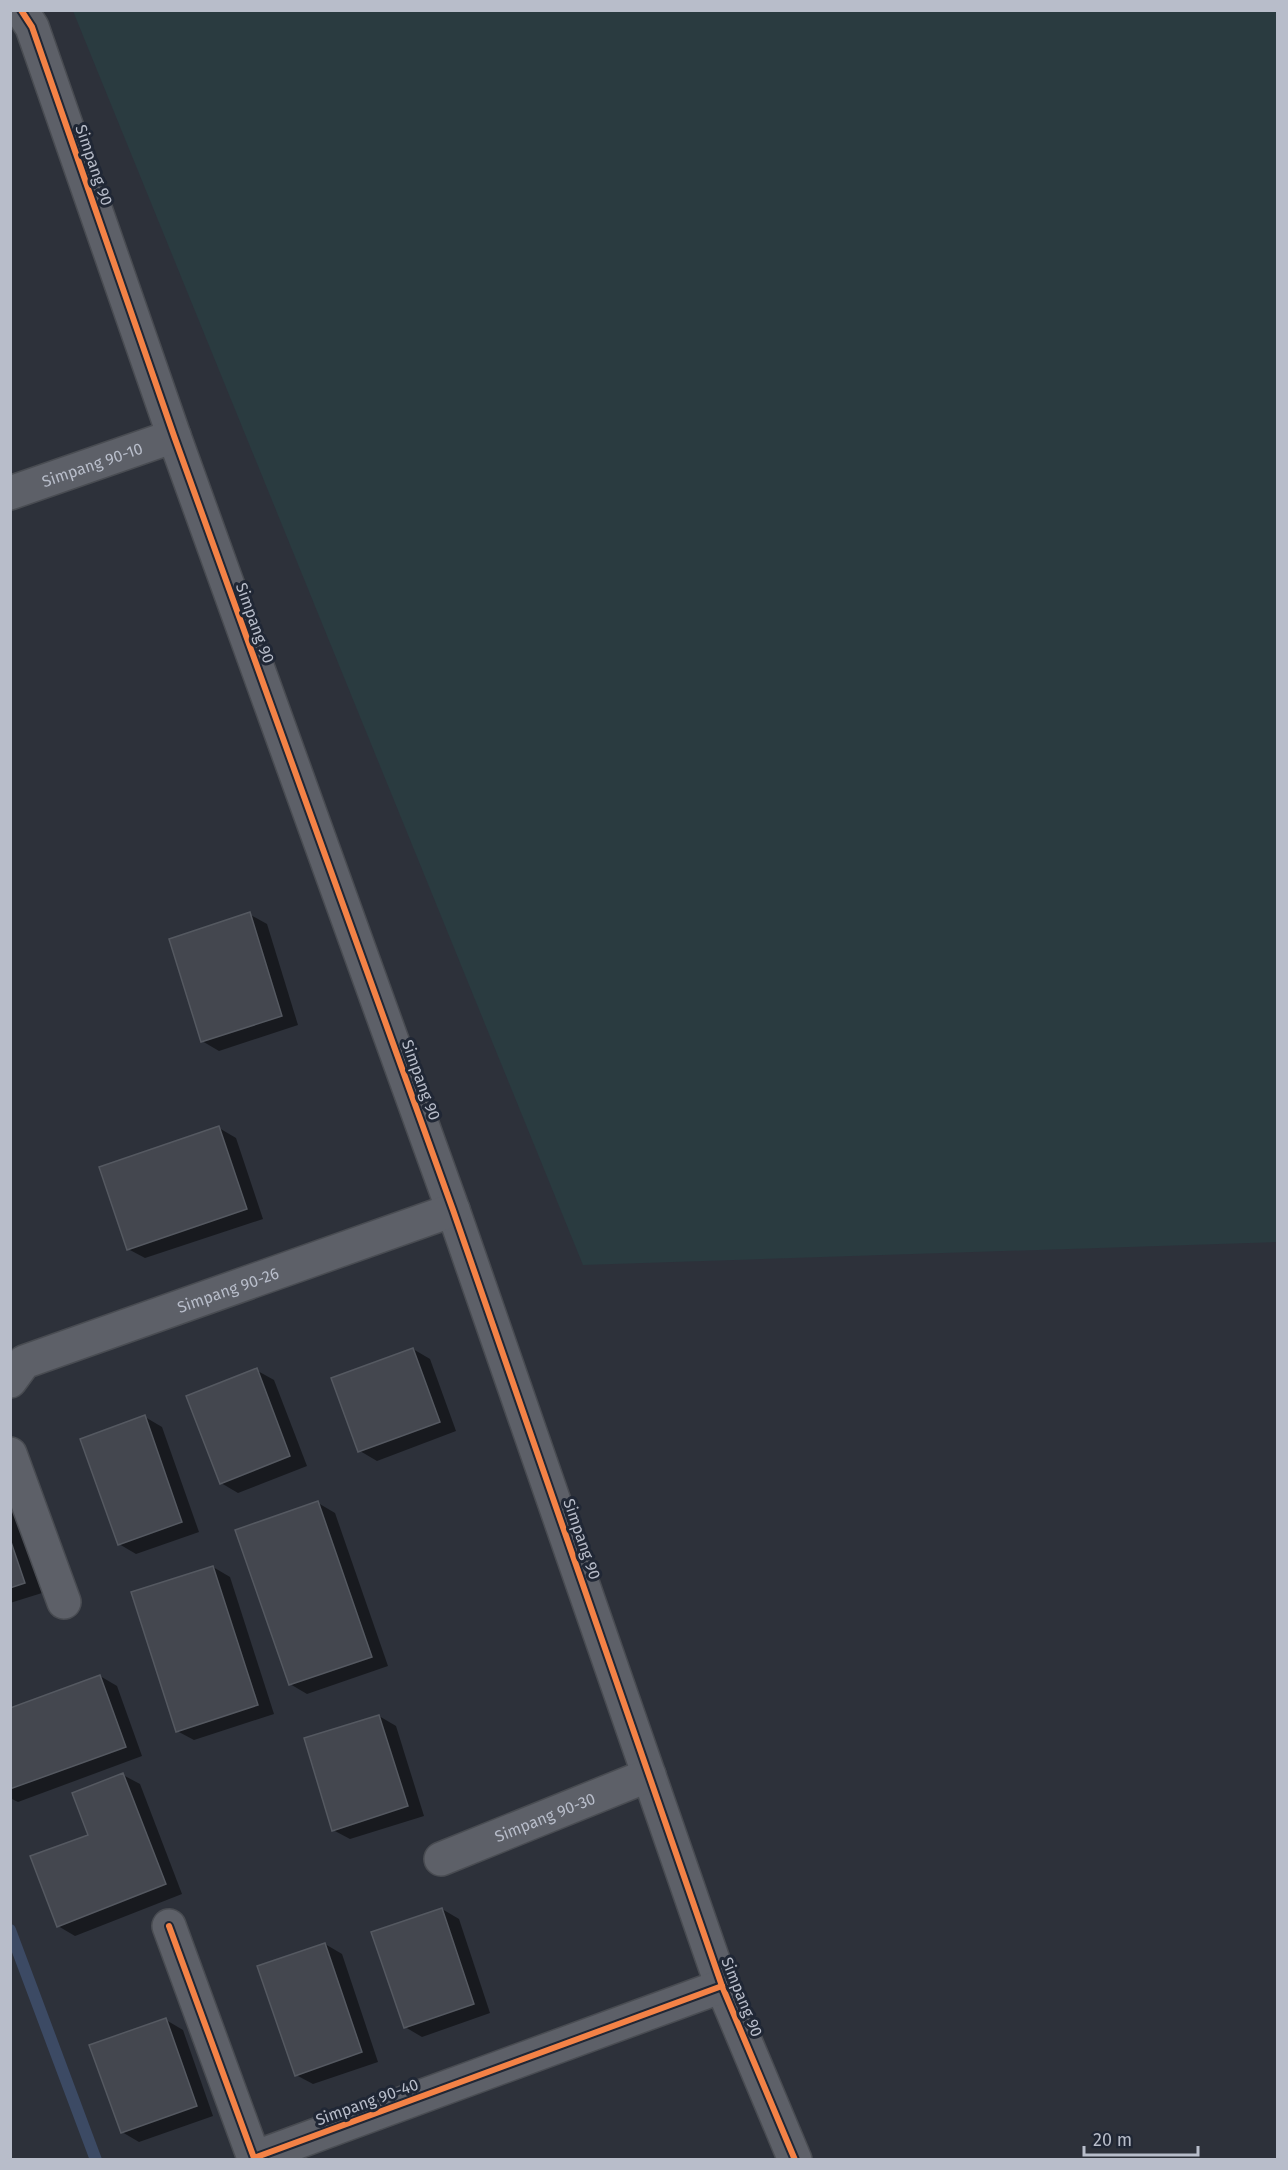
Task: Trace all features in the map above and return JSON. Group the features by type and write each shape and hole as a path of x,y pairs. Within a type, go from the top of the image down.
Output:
{"street":[{"name":"Simpang 90","path":"21,10 32,27 174,436 453,1210 722,1986 795,2160"},
{"name":"Simpang 90-10","path":"10,494 174,436"},
{"name":"Simpang 90-26","path":"10,1381 24,1362 453,1210"},
{"path":"10,1454 64,1602"},
{"name":"Simpang 90-30","path":"441,1858 649,1775"},
{"name":"Simpang 90-40","path":"169,1926 255,2158 722,1986"}],"shaded area":[{"path":"73,11 1277,11 1277,1242 583,1265"}],"building":[{"path":"250,912 282,1016 201,1042 169,939"},
{"path":"219,1126 247,1209 127,1250 99,1167"},
{"path":"413,1348 440,1422 358,1452 331,1378"},
{"path":"257,1368 290,1456 220,1484 186,1396"},
{"path":"145,1415 182,1522 118,1545 80,1439"},
{"path":"318,1501 372,1657 289,1685 235,1530"},
{"path":"10,1539 25,1583 10,1588"},
{"path":"213,1566 258,1705 176,1732 131,1592"},
{"path":"100,1675 126,1747 10,1789 10,1708"},
{"path":"379,1715 408,1806 332,1831 304,1738"},
{"path":"123,1773 166,1884 57,1927 30,1856 88,1835 72,1793"},
{"path":"442,1908 474,2004 404,2028 371,1932"},
{"path":"325,1943 362,2052 295,2076 257,1966"},
{"path":"166,2018 197,2106 121,2133 89,2045"}],"waterway":[{"path":"10,1930 96,2160"}],"cycle path":[{"path":"21,10 32,27 174,436 453,1210 722,1986 795,2160"},
{"path":"169,1926 254,2158 722,1986"}]}
